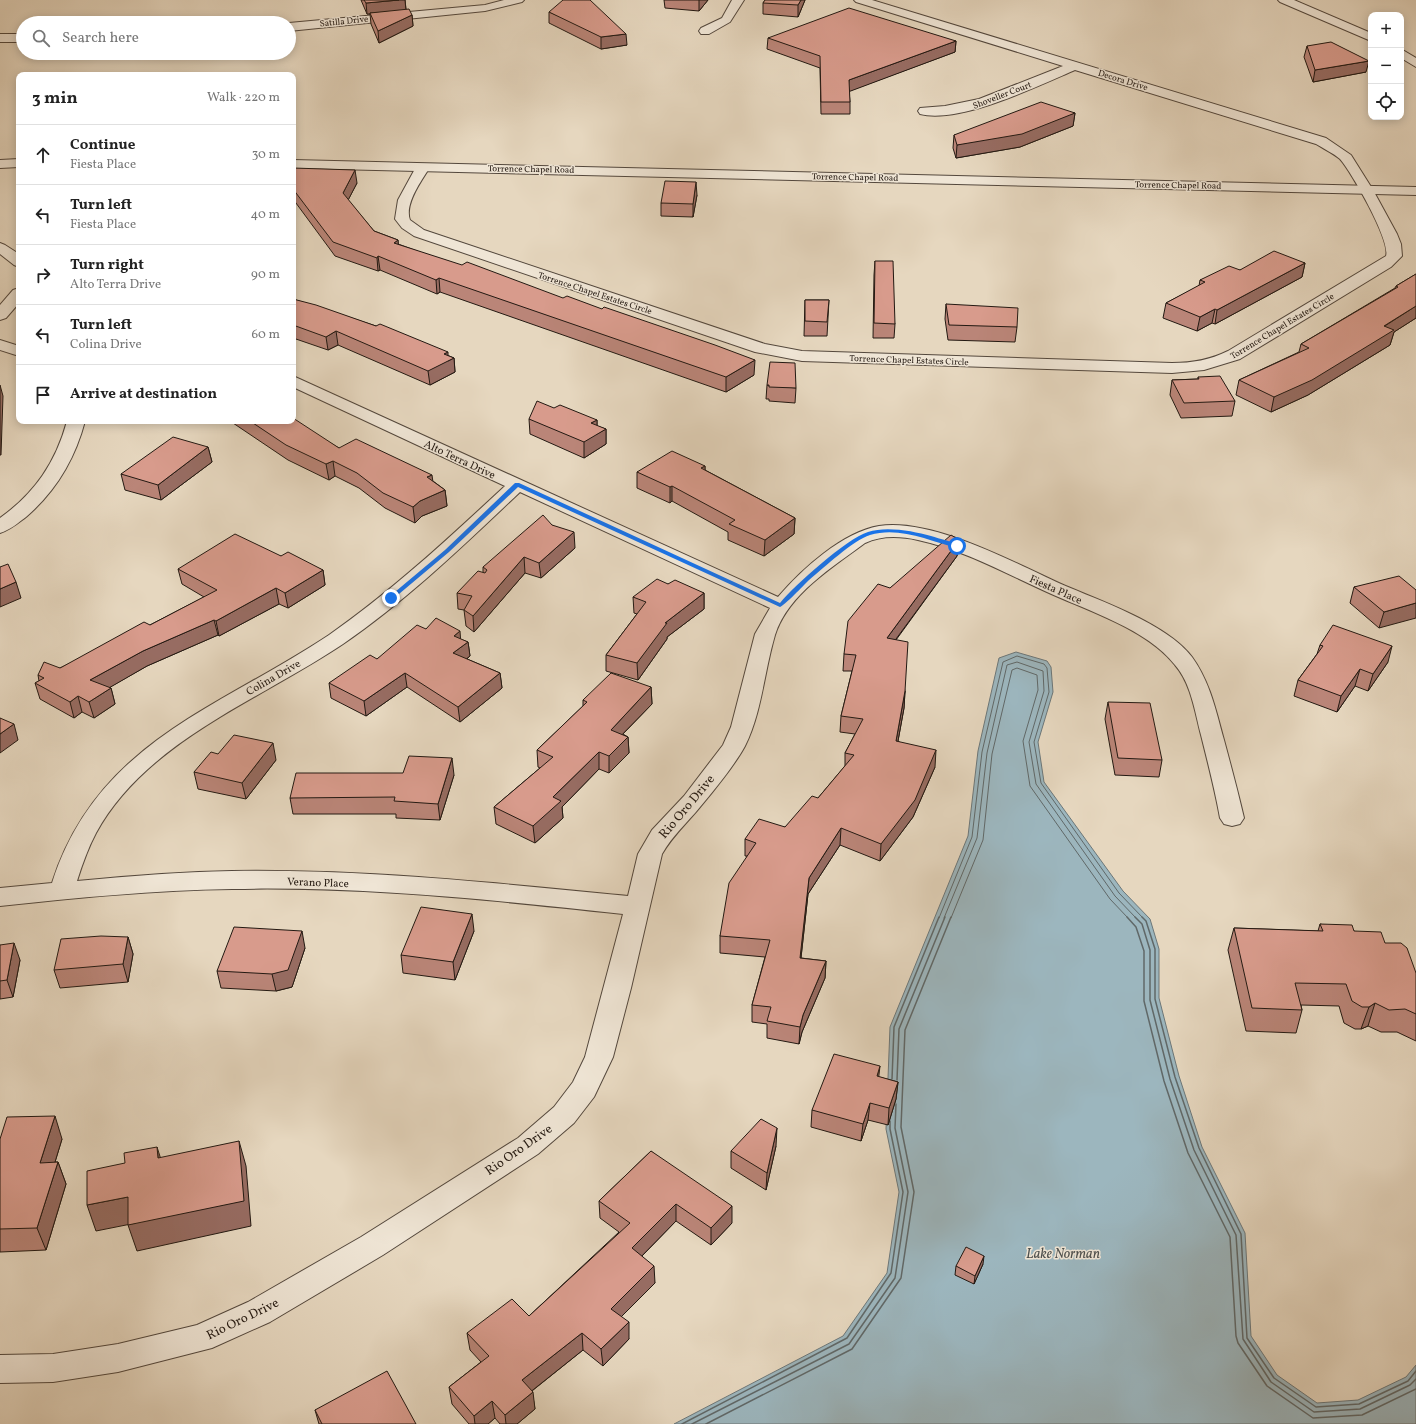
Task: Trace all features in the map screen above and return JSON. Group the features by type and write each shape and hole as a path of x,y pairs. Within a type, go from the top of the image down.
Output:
{"street":[{"name":"Satilla Drive","path":"296,26 472,9 518,0"},
{"path":"705,31 726,20 738,0"},
{"name":"Decora Drive","path":"860,0 1321,141 1346,158 1366,190"},
{"path":"1284,0 1368,36"},
{"path":"0,38 16,38"},
{"path":"1407,55 1416,63"},
{"name":"Shoveller Court","path":"925,111 954,110 973,106 1076,65"},
{"path":"0,164 16,163"},
{"name":"Torrence Chapel Road","path":"296,164 1416,191"},
{"name":"Torrence Chapel Estates Circle","path":"422,167 408,194 402,212 402,219 406,224 419,233 777,352 802,356 1172,368 1200,367 1228,358 1391,260 1396,250 1366,190"},
{"path":"0,248 16,259"},
{"path":"0,315 16,296"},
{"path":"0,345 16,350"},
{"name":"Alto Terra Drive","path":"296,382 780,605"},
{"path":"0,527 17,515 35,499 50,481 67,454 72,441 75,424"},
{"name":"Colina Drive","path":"62,891 72,859 88,825 110,795 134,768 181,731 305,659 348,630 391,598 447,551 517,485"},
{"name":"Fiesta Place","path":"780,605 792,592 858,539 870,533 897,531 918,534 957,546 1108,612 1158,638 1176,652 1193,675 1202,699 1232,818"},
{"name":"Rio Oro Drive","path":"0,1369 52,1368 118,1358 200,1338 259,1312 372,1246 528,1146 564,1116 584,1089 599,1057 618,988 636,906 650,854 660,836 692,802 733,747 742,727 765,634 770,621 780,605"},
{"name":"Verano Place","path":"0,897 144,884 232,880 309,881 507,892 636,906"}],"water":[{"name":"Lake Norman","path":"1016,652 1047,661 1051,667 1053,692 1038,742 1044,782 1123,891 1150,919 1159,949 1159,998 1179,1076 1202,1147 1245,1233 1251,1336 1277,1375 1317,1403 1358,1400 1406,1377 1416,1365 1416,1424 674,1424 843,1336 887,1273 899,1192 886,1129 890,1027 968,836 978,751 999,658"}],"building":[{"path":"364,0 399,0 366,3"},
{"path":"563,0 590,0 626,34 601,37 549,12"},
{"path":"765,0 801,0 798,5 763,3"},
{"path":"849,8 956,41 849,80 850,102 821,102 820,56 768,38"},
{"path":"409,9 412,15 378,31 370,13"},
{"path":"1331,42 1368,61 1315,70 1307,46"},
{"path":"1041,102 1075,113 1022,134 957,145 954,135"},
{"path":"296,168 355,170 343,193 374,231 398,240 394,243 462,265 467,262 563,298 567,296 602,309 604,307 755,360 726,377 439,278 436,280 378,256 377,258 333,242 296,193"},
{"path":"665,181 696,182 693,204 661,203"},
{"path":"1274,251 1305,263 1217,310 1215,309 1200,317 1166,303 1205,282 1200,280 1229,266 1240,270"},
{"path":"875,261 893,261 895,324 874,323"},
{"path":"1416,274 1416,306 1384,326 1394,330 1312,380 1274,397 1239,380 1309,348 1301,344 1398,287 1396,286"},
{"path":"296,300 316,305 376,326 380,324 448,352 444,354 454,358 428,371 336,331 326,337 296,326"},
{"path":"805,300 829,300 827,322 805,321"},
{"path":"946,304 1018,308 1017,327 949,325"},
{"path":"770,362 795,363 796,388 769,387 769,385 767,385"},
{"path":"1220,376 1235,401 1184,403 1172,380 1199,379 1198,377"},
{"path":"537,401 554,408 560,405 597,420 591,423 606,429 584,442 529,419"},
{"path":"296,420 339,448 356,439 432,475 427,477 445,490 420,501 413,507 383,493 357,473 333,461 326,464 286,445 254,424 296,424"},
{"path":"173,437 208,447 158,485 121,474"},
{"path":"672,451 705,466 701,468 795,518 765,540 729,524 735,520 672,486 670,487 637,472"},
{"path":"543,515 552,525 574,532 539,563 524,557 473,616 464,610 472,596 457,593 478,571 485,573 487,570 483,567"},
{"path":"235,534 281,556 288,552 323,570 285,593 276,588 216,621 214,620 143,651 90,680 111,688 89,702 78,696 70,702 35,683 44,678 38,675 44,662 60,668 144,622 150,625 217,590 178,569"},
{"path":"951,535 959,540 887,638 908,642 905,691 896,741 936,750 915,800 881,844 841,828 809,878 800,958 826,961 803,1015 800,1027 767,1021 771,1007 752,1005 770,940 720,936 729,883 756,843 745,839 759,819 785,827 812,796 818,798 854,755 845,753 863,719 841,716 856,655 844,654 848,621 878,584 890,588"},
{"path":"8,564 16,582 0,589 0,567"},
{"path":"1399,576 1416,590 1416,603 1384,612 1354,587"},
{"path":"657,579 668,584 675,580 704,593 665,623 667,623 637,663 606,655 646,602 633,597"},
{"path":"436,618 460,631 454,636 468,642 453,653 500,673 458,707 405,673 364,701 329,683 370,655 377,659 417,625 426,629"},
{"path":"1333,625 1392,646 1373,674 1360,669 1341,696 1298,680 1323,646 1320,645"},
{"path":"611,673 651,687 611,730 628,737 609,756 599,752 553,797 561,801 533,826 494,807 553,757 537,750 587,702 583,700"},
{"path":"1108,702 1150,703 1162,760 1118,758"},
{"path":"0,718 14,724 0,734"},
{"path":"234,735 273,743 242,783 194,772 211,752 218,754"},
{"path":"409,756 452,758 438,804 394,801 395,797 290,798 296,773 403,773"},
{"path":"421,907 472,914 453,962 401,955"},
{"path":"1320,924 1352,925 1354,931 1381,932 1385,943 1401,943 1407,948 1416,973 1416,1014 1405,1009 1389,1010 1375,1003 1369,1007 1362,1007 1352,1001 1346,984 1295,983 1302,1010 1252,1008 1234,928 1323,931"},
{"path":"234,927 302,931 288,970 272,974 217,971"},
{"path":"101,936 128,937 123,964 54,970 61,939"},
{"path":"14,943 7,980 0,981 0,945"},
{"path":"834,1054 880,1066 877,1076 898,1082 889,1108 870,1103 863,1124 812,1110"},
{"path":"55,1116 40,1163 58,1162 37,1228 0,1229 0,1139 7,1117"},
{"path":"761,1119 777,1128 767,1173 731,1151"},
{"path":"239,1141 244,1201 128,1225 128,1197 87,1205 87,1171 125,1163 124,1153 157,1147 158,1158"},
{"path":"651,1151 732,1206 711,1228 676,1204 632,1248 654,1266 611,1309 629,1322 601,1349 582,1333 522,1380 533,1392 505,1415 492,1401 474,1416 449,1387 489,1356 467,1333 512,1299 529,1316 630,1223 599,1201"},
{"path":"966,1247 984,1256 975,1276 956,1266"},
{"path":"387,1371 416,1424 322,1424 315,1410"}],"route":[{"path":"391,598 447,551 517,485 780,605 792,592 828,562 858,539 870,533 897,531 918,534 957,546"}]}
